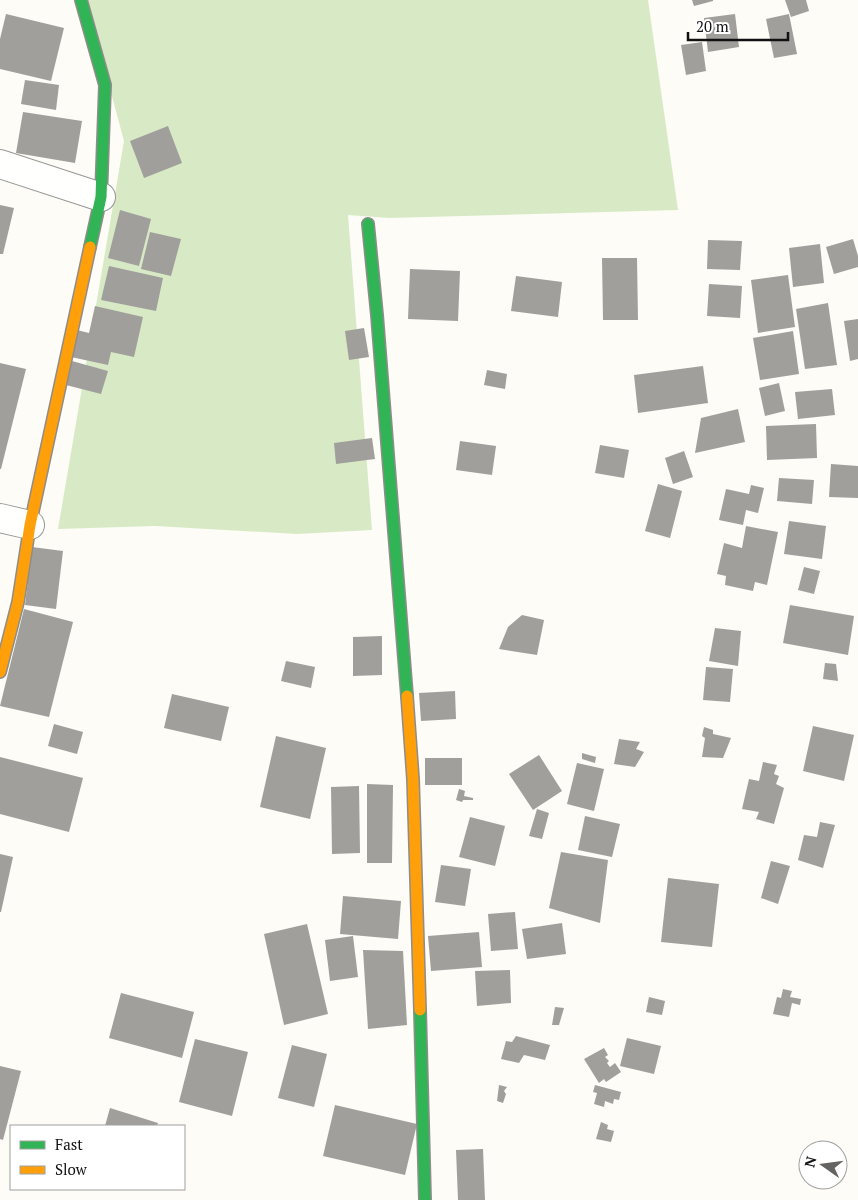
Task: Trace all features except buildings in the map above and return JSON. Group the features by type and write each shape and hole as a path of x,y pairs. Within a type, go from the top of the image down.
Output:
{"street":[{"path":"0,672 18,602 30,525 101,197 105,85 81,0"},
{"path":"0,164 101,197"},
{"path":"368,224 379,335 413,779 425,1200"},
{"path":"0,518 30,525"}],"green space":[{"path":"86,0 648,0 678,210 389,218 348,215 372,530 297,534 155,526 58,529 124,141"}],"traffic: fast":[{"path":"81,0 105,85 101,197 90,247"},
{"path":"368,224 407,696"},
{"path":"420,1010 425,1200"}],"traffic: slow":[{"path":"0,672 18,602 30,525 90,247"},
{"path":"407,696 413,779 420,1010"}]}
